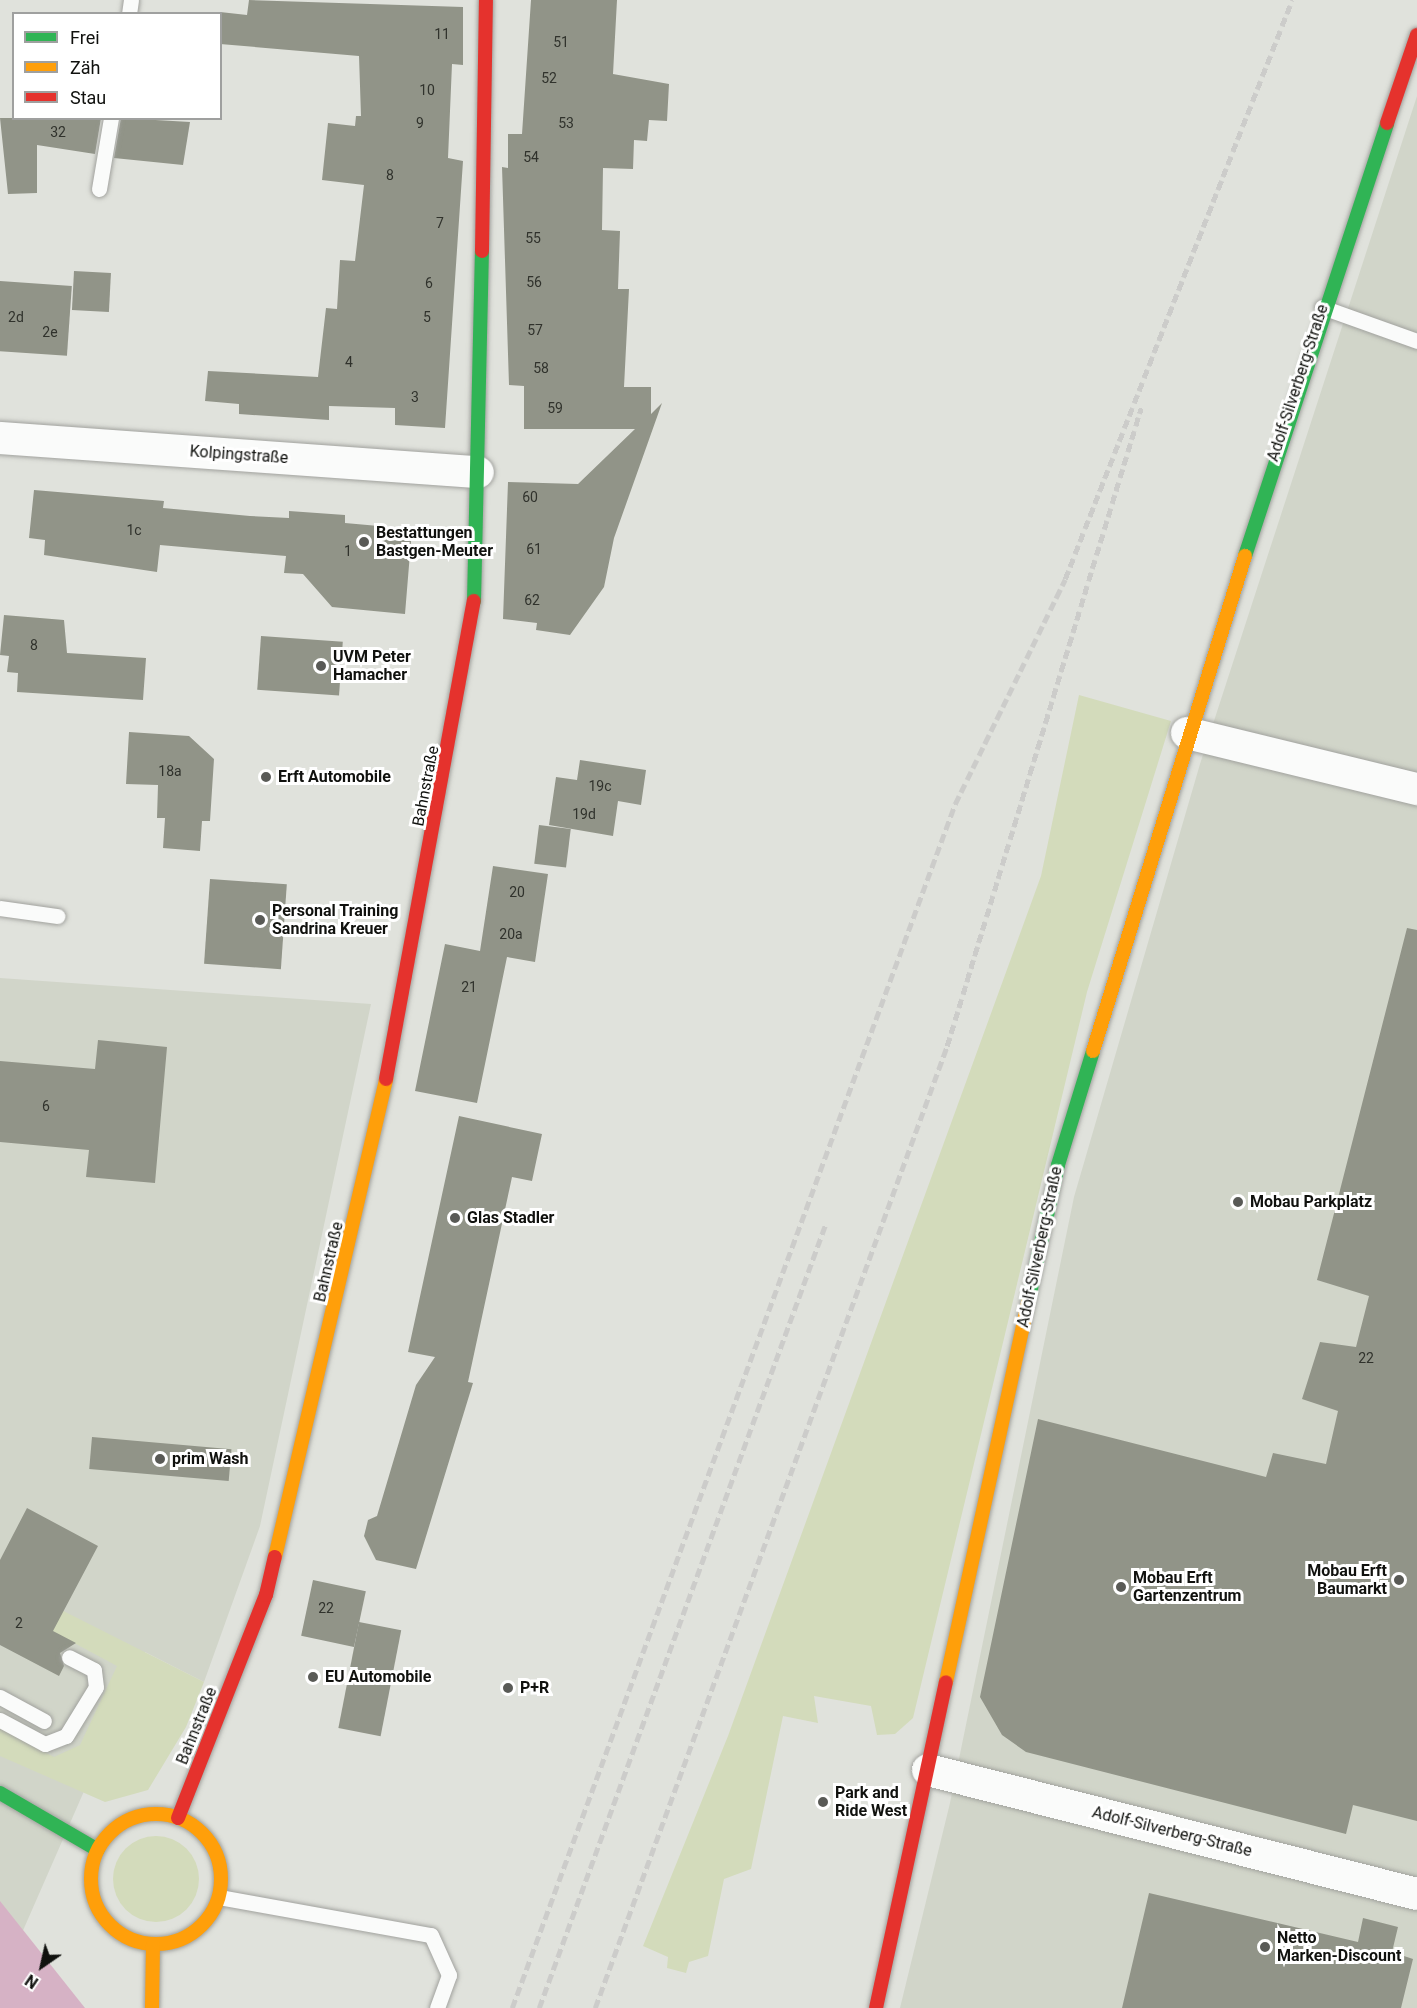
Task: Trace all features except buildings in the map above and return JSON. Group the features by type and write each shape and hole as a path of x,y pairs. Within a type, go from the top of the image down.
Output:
{"street":[{"path":"478,472 486,0"},
{"name":"Adolf-Silverberg-Straße","path":"876,2008 1058,1165 1187,733 1323,307 1417,35"},
{"name":"Kolpingstraße","path":"0,438 478,472"},
{"name":"Bahnstraße","path":"178,1818 266,1595 370,1160 460,699 476,577 478,472"},
{"path":"1187,733 1417,789"},
{"name":"Adolf-Silverberg-Straße","path":"928,1770 1417,1894"},
{"path":"0,1793 98,1850"},
{"path":"152,1814 178,1818 214,1847 221,1870 219,1897 194,1932 153,1944 127,1937 102,1916 91,1879 98,1850 129,1819 152,1814"},
{"path":"152,2008 153,1944"}],"lane":[{"path":"99,189 111,120"},
{"path":"1323,307 1417,341"},
{"path":"0,908 57,916"},
{"path":"0,1720 45,1744 66,1736 96,1686 94,1670 69,1657"},
{"path":"0,1697 44,1721"},
{"path":"219,1897 431,1935 449,1975 437,2008"}],"shaded area":[{"path":"1417,96 1417,2008 900,2008 950,1803 1074,1197 1200,764"},
{"path":"0,978 371,1004 260,1526 204,1682 145,1652 0,1983"},
{"path":"0,1901 85,2008 0,2008"}],"green space":[{"path":"1079,695 1171,721 1087,992 913,1718 895,1734 877,1735 871,1706 814,1696 818,1723 783,1716 751,1869 724,1879 708,1956 689,1962 686,1973 667,1968 668,1957 643,1946 728,1736 1041,876"},
{"path":"0,1579 204,1682 186,1727 148,1790 105,1802 0,1756 0,1728 54,1757 80,1745 117,1666 0,1603"},
{"path":"156,1836 172,1840 186,1849 195,1863 199,1879 195,1895 186,1909 172,1918 156,1922 140,1918 126,1909 117,1895 113,1879 117,1863 126,1849 140,1840"}],"railway":[{"path":"512,2008 955,804 1065,579 1292,0"},
{"path":"595,2008 947,1046 1141,408"},
{"path":"539,2008 826,1223"}],"traffic: fast":[{"path":"1245,556 1387,123"},
{"path":"474,601 482,251"},
{"path":"1028,1302 1058,1165 1093,1051"},
{"path":"0,1793 98,1850"}],"traffic: slow":[{"path":"1093,1051 1245,556"},
{"path":"275,1557 386,1079"},
{"path":"946,1682 1028,1302"},
{"path":"156,1814 181,1819 202,1833 216,1854 221,1879 216,1904 202,1925 181,1939 156,1944 131,1939 110,1925 96,1904 91,1879 96,1854 110,1833 131,1819 156,1814"},
{"path":"152,2008 153,1944"}],"traffic: jam":[{"path":"482,251 486,0"},
{"path":"1387,123 1417,35"},
{"path":"386,1079 474,601"},
{"path":"178,1818 266,1595 275,1557"},
{"path":"876,2008 946,1682"}],"place":[{"name":"Bestattungen Bastgen-Meuter","path":"364,542"},
{"name":"UVM Peter Hamacher","path":"321,666"},
{"name":"Erft Automobile","path":"266,777"},
{"name":"Personal Training Sandrina Kreuer","path":"260,920"},
{"name":"Mobau Parkplatz","path":"1238,1202"},
{"name":"Glas Stadler","path":"455,1218"},
{"name":"prim Wash","path":"160,1459"},
{"name":"Mobau Erft Baumarkt","path":"1399,1580"},
{"name":"Mobau Erft Gartenzentrum","path":"1121,1587"},
{"name":"EU Automobile","path":"313,1677"},
{"name":"P+R","path":"508,1688"},
{"name":"Park and Ride West","path":"823,1802"},
{"name":"Netto Marken-Discount","path":"1265,1947"}]}
